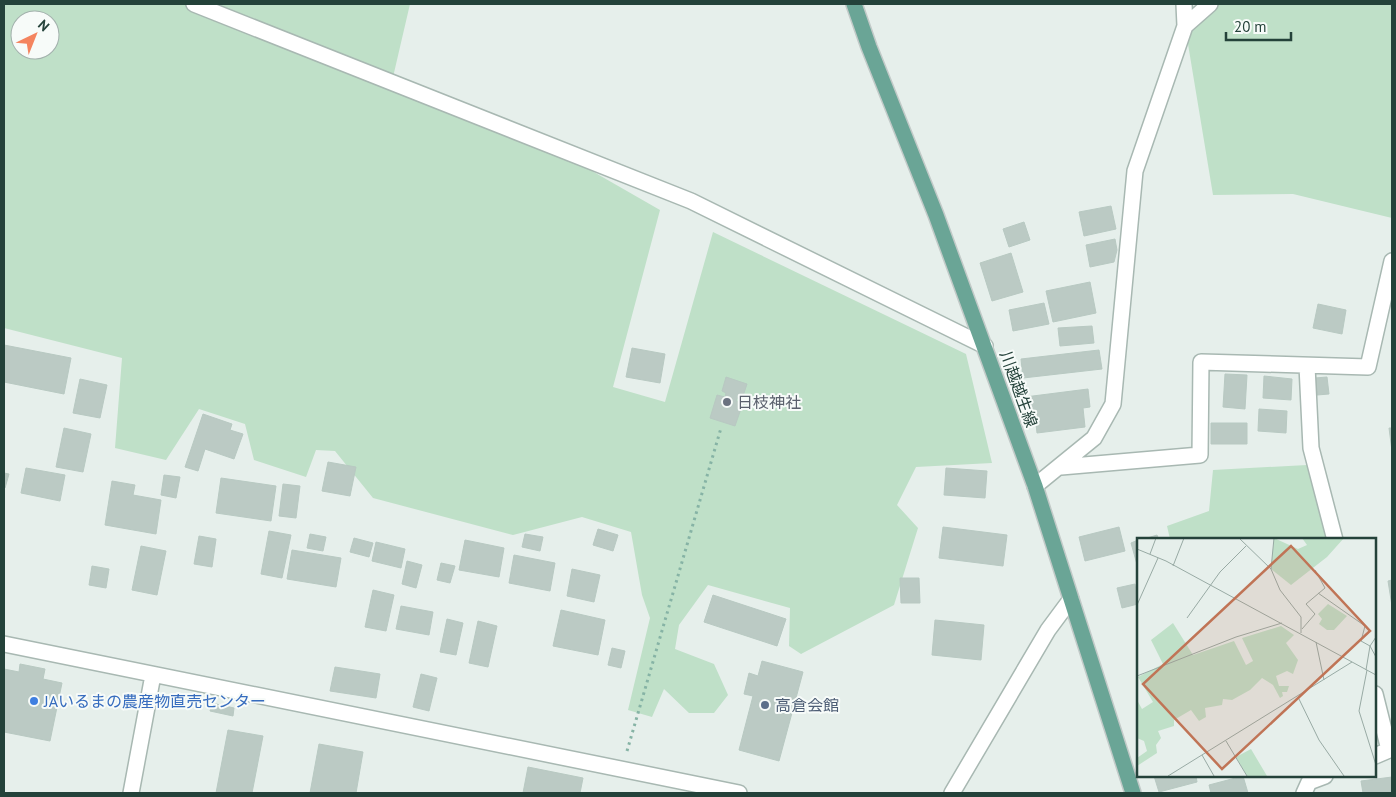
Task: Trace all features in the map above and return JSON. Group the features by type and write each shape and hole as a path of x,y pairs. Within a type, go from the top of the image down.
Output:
{"main road":[{"name":"川越越生線","path":"854,4 985,346 1035,486 1133,793"}],"street":[{"path":"194,4 691,201 985,346"},
{"path":"1035,486 1061,467 1094,438 1113,404 1135,171 1185,26 1184,4"},
{"path":"1185,26 1210,4"},
{"path":"1061,467 1200,455 1201,362 1368,367 1392,261"},
{"path":"1307,366 1311,448 1334,538"},
{"path":"952,793 1048,630 1070,599"},
{"path":"4,644 622,770 720,792 739,793"},
{"path":"131,793 153,675"},
{"path":"1376,698 1390,750 1376,756"},
{"path":"1304,793 1308,782 1322,777"}],"path":[{"path":"622,770 720,428"}],"green space":[{"path":"4,4 410,4 390,90 585,167 660,210 613,387 665,402 713,232 966,354 992,463 916,467 897,505 918,528 894,605 801,654 789,646 790,608 708,585 679,625 675,649 714,664 728,695 714,713 689,713 664,689 652,717 628,710 650,618 642,595 631,532 582,517 513,535 373,498 335,451 316,450 306,477 254,460 245,424 199,409 166,460 115,448 122,358 4,328"},
{"path":"1210,4 1392,4 1392,218 1293,194 1213,195 1185,26"},
{"path":"1307,465 1326,538 1170,538 1167,526 1209,511 1213,470"}],"building":[{"path":"1111,206 1116,229 1084,236 1079,212"},
{"path":"1024,222 1030,240 1009,247 1003,229"},
{"path":"1115,239 1117,250 1114,262 1090,267 1086,245"},
{"path":"1011,253 1023,292 992,301 980,263"},
{"path":"1090,282 1096,313 1053,322 1046,291"},
{"path":"1044,303 1049,324 1013,331 1009,310"},
{"path":"1318,304 1346,310 1342,334 1313,328"},
{"path":"1092,326 1094,343 1060,346 1058,328"},
{"path":"4,345 71,358 64,394 4,382"},
{"path":"632,348 665,354 660,383 626,377"},
{"path":"1099,350 1102,369 1023,378 1021,359"},
{"path":"1225,374 1247,375 1245,409 1223,407"},
{"path":"1264,376 1292,379 1291,400 1263,398"},
{"name":"日枝神社","path":"726,377 747,384 742,399 738,397 736,401 743,403 735,426 710,418 717,395 725,397 726,393 722,391"},
{"path":"1327,377 1329,394 1317,395 1315,378"},
{"path":"80,379 107,385 100,418 73,413"},
{"path":"1088,389 1090,407 1083,408 1085,427 1037,433 1035,415 1028,416 1025,397"},
{"path":"1259,409 1287,411 1286,433 1258,431"},
{"path":"203,414 232,424 230,430 243,434 234,459 205,449 198,471 185,467"},
{"path":"1211,423 1247,423 1247,444 1211,444"},
{"path":"64,428 91,434 83,472 56,467"},
{"path":"1389,428 1392,428 1392,451"},
{"path":"328,462 356,467 350,496 322,491"},
{"path":"26,468 65,475 60,501 21,493"},
{"path":"946,468 987,471 985,498 944,495"},
{"path":"4,473 9,474 5,488 4,488"},
{"path":"164,475 180,477 176,498 161,495"},
{"path":"221,478 276,486 271,521 216,513"},
{"path":"112,481 135,485 133,495 161,500 156,534 105,525"},
{"path":"283,484 300,486 296,518 279,516"},
{"path":"943,527 1007,535 1003,566 939,558"},
{"path":"1119,527 1125,551 1085,561 1079,537"},
{"path":"598,529 618,535 613,551 593,545"},
{"path":"269,531 291,535 282,578 261,574"},
{"path":"310,534 326,537 323,551 307,548"},
{"path":"525,534 543,537 540,551 522,547"},
{"path":"1157,535 1158,538 1147,538"},
{"path":"199,536 216,539 212,567 194,564"},
{"path":"354,538 373,543 369,557 350,552"},
{"path":"465,540 504,548 499,577 459,570"},
{"path":"1137,540 1137,564 1131,543"},
{"path":"376,542 405,549 401,568 372,561"},
{"path":"141,546 166,551 157,595 132,590"},
{"path":"292,550 341,558 336,587 287,579"},
{"path":"514,555 555,563 550,591 509,583"},
{"path":"407,561 422,565 416,588 402,584"},
{"path":"441,563 455,566 450,583 437,580"},
{"path":"92,566 109,569 106,588 89,585"},
{"path":"572,569 600,575 594,602 567,596"},
{"path":"900,578 919,578 920,603 901,603"},
{"path":"1392,580 1392,606 1388,581"},
{"path":"1135,584 1137,604 1122,608 1117,588"},
{"path":"373,590 394,595 386,631 365,627"},
{"path":"713,595 786,619 777,646 704,622"},
{"path":"401,606 433,612 429,635 396,629"},
{"path":"561,610 605,620 598,655 553,646"},
{"path":"447,619 463,623 456,655 440,652"},
{"path":"935,620 984,625 981,660 932,655"},
{"path":"478,621 497,626 488,667 469,663"},
{"path":"612,648 625,651 621,668 608,665"},
{"path":"762,661 803,672 779,761 739,750 753,696 744,694 749,673 758,676"},
{"path":"20,664 45,669 43,679 62,683 50,741 4,732 4,669 19,672"},
{"path":"335,667 380,674 376,698 330,691"},
{"path":"421,674 437,678 429,711 413,707"},
{"path":"212,703 234,708 233,716 210,711"},
{"path":"228,730 263,736 252,793 216,793"},
{"path":"319,744 363,752 356,793 310,793"},
{"path":"528,767 583,778 580,793 523,793"},
{"path":"1154,777 1196,777 1197,782 1159,792"},
{"path":"1243,777 1248,793 1211,793 1209,785"},
{"path":"1392,777 1392,793 1363,793 1361,781"}],"place":[{"name":"日枝神社","path":"727,402"},
{"name":"JAいるまの農産物直売センター","path":"34,701"},
{"name":"高倉会館","path":"765,705"}]}
